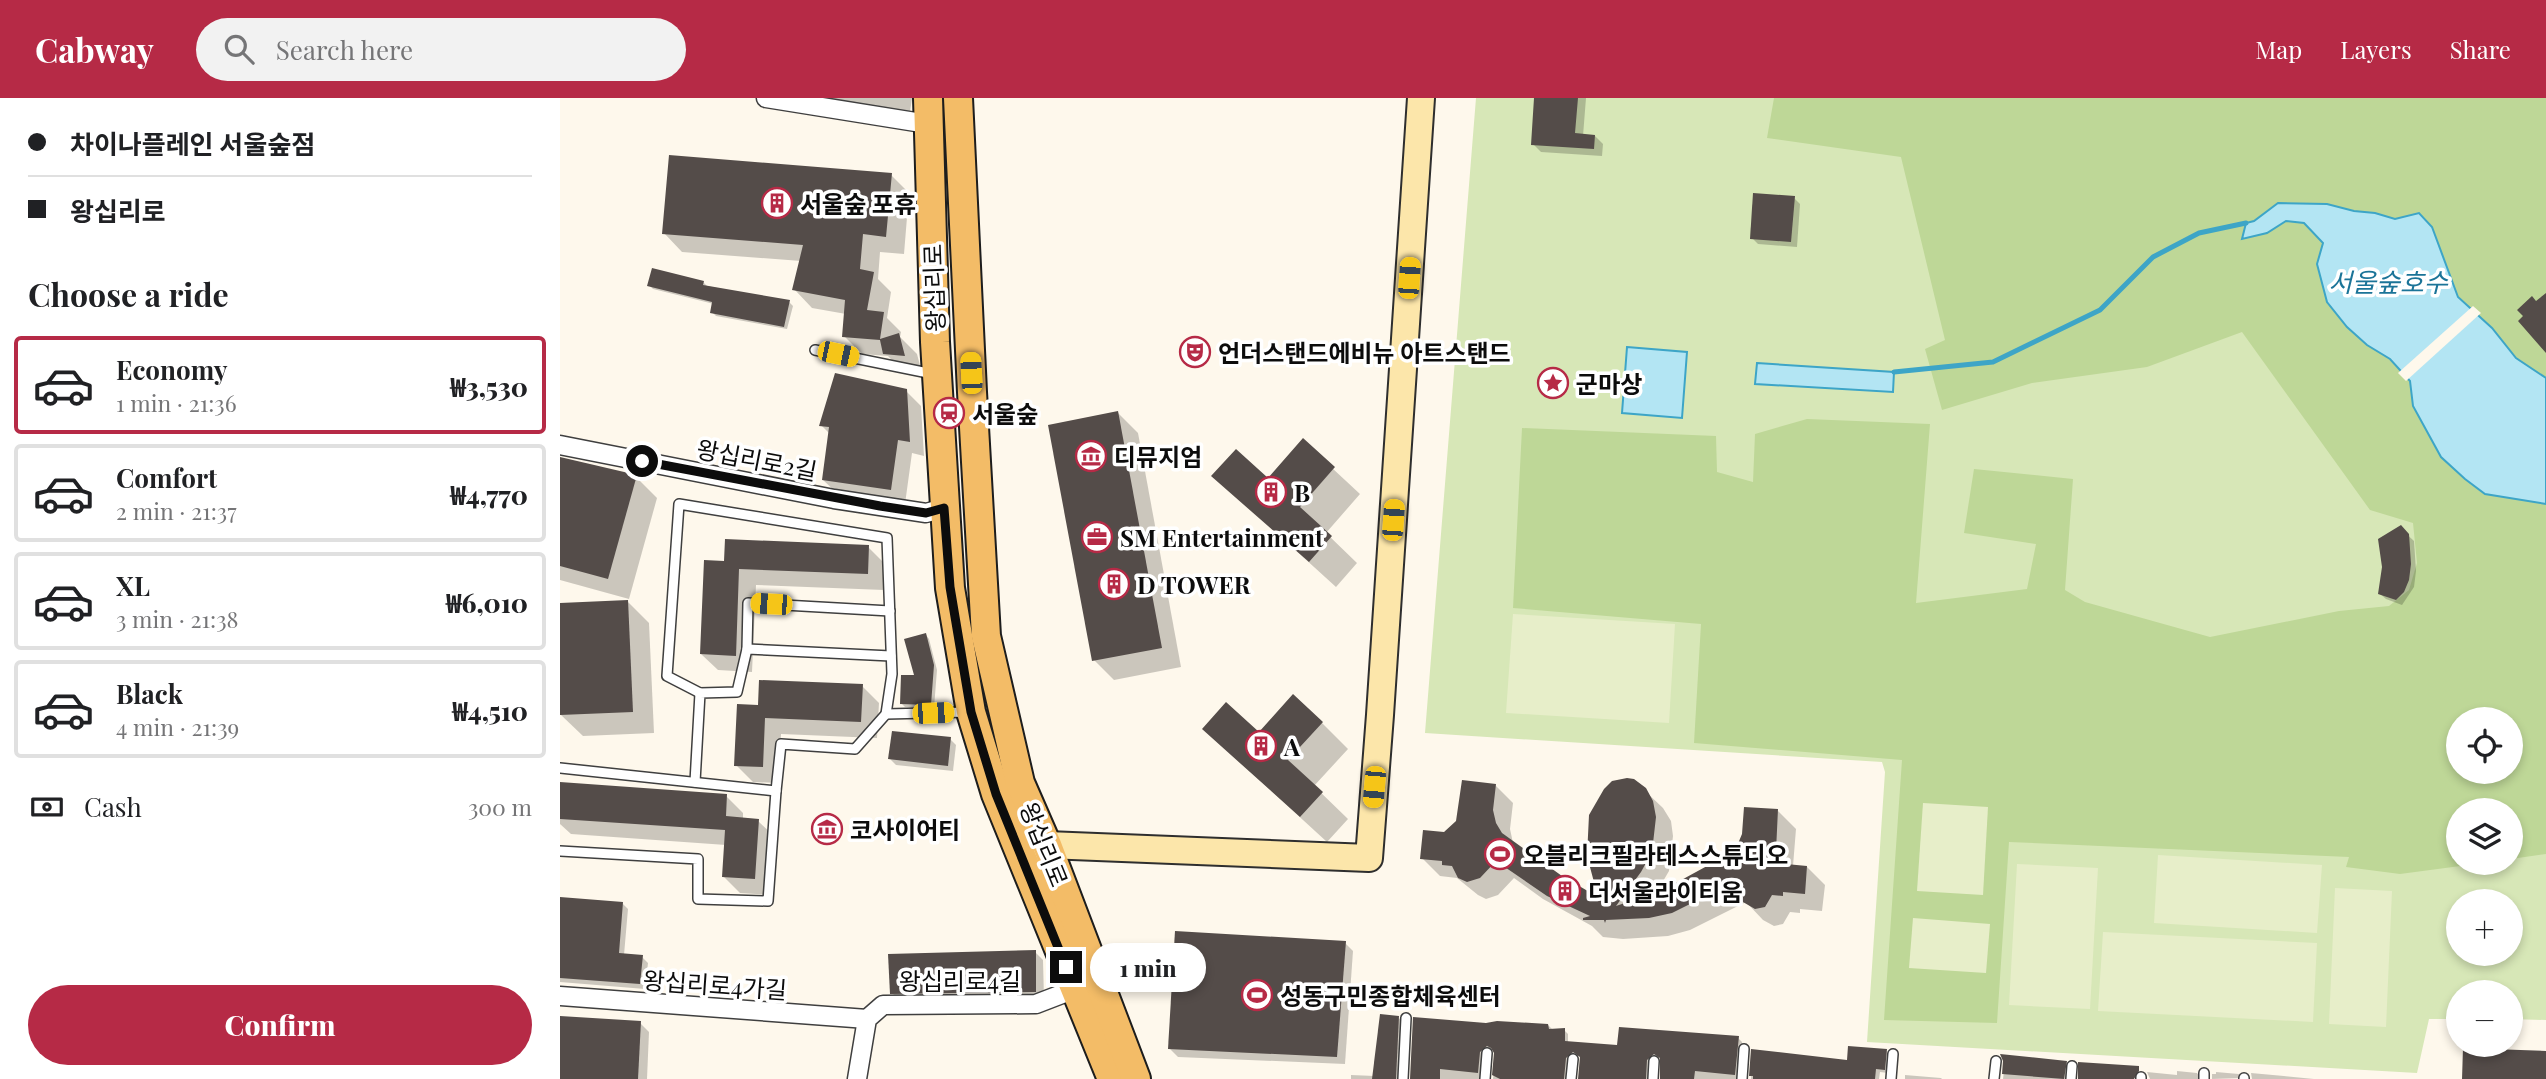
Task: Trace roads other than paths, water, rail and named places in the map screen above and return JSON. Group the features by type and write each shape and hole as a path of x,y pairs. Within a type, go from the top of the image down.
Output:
{"main road":[{"name":"왕십리로","path":"958,98 986,636 1020,783 1136,1079"},
{"name":"왕십리로","path":"928,111 935,342 939,376 944,508 950,587 971,712 996,794 1112,1079"}],"street":[{"path":"766,98 928,111"},
{"path":"1020,854 1046,845 1369,858 1421,98"},
{"name":"왕십리로2길","path":"560,445 834,499 926,513 944,508"},
{"name":"왕십리로4길","path":"867,1020 883,1006 1036,1004 1075,989"},
{"name":"왕십리로4가길","path":"560,996 867,1020"},
{"path":"857,1079 867,1020"}],"lane":[{"path":"815,350 939,376"},
{"path":"560,851 698,859 698,899 768,901 782,744 855,749 886,714 892,674 891,656 890,611 887,538 679,504 667,676 700,693 737,692 747,649 748,603 890,611"},
{"path":"747,649 891,656"},
{"path":"695,782 700,693"},
{"path":"886,714 971,712"},
{"path":"560,768 776,791"},
{"path":"1403,1079 1406,1018"},
{"path":"1741,1079 1744,1049"},
{"path":"1485,1079 1487,1054"},
{"path":"1891,1079 1893,1054"},
{"path":"1571,1079 1573,1059"},
{"path":"1653,1079 1654,1061"},
{"path":"1994,1079 1996,1061"},
{"path":"2071,1079 2072,1066"}],"water":[{"name":"서울숲호수","path":"2278,203 2327,204 2395,219 2419,213 2432,227 2458,297 2492,328 2516,358 2546,378 2546,504 2485,494 2441,457 2413,406 2410,381 2390,359 2367,345 2347,327 2327,302 2317,264 2323,243 2304,223 2286,221 2267,233 2242,239 2246,223 2254,221"},
{"path":"1627,347 1687,352 1682,418 1622,413"},
{"path":"1757,363 1894,372 1893,392 1755,384"}],"waterway":[{"path":"1894,372 1993,362 2100,310 2153,257 2199,233 2246,223"}],"place":[{"name":"서울숲 포휴","path":"777,203"},
{"name":"언더스탠드에비뉴 아트스탠드","path":"1195,352"},
{"name":"군마상","path":"1553,383"},
{"name":"서울숲","path":"949,413"},
{"name":"디뮤지엄","path":"1091,456"},
{"name":"B","path":"1271,492"},
{"name":"SM Entertainment","path":"1097,537"},
{"name":"D TOWER","path":"1114,584"},
{"name":"A","path":"1261,746"},
{"name":"코사이어티","path":"827,829"},
{"name":"오블리크필라테스스튜디오","path":"1500,854"},
{"name":"더서울라이티움","path":"1565,891"},
{"name":"성동구민종합체육센터","path":"1257,995"}]}
